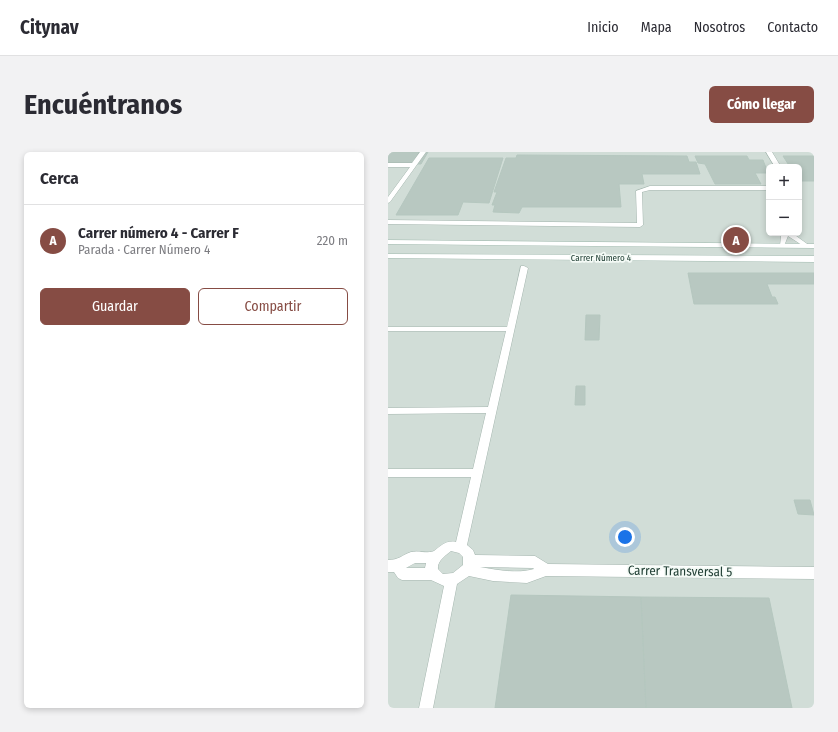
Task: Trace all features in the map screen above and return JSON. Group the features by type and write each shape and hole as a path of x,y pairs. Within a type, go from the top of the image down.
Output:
{"street":[{"name":"Carrer Número 4","path":"388,242 811,246"},
{"name":"Carrer Número 4","path":"388,256 814,259"}],"lane":[{"path":"388,201 423,152"},
{"path":"769,152 776,164"},
{"path":"388,165 414,165"},
{"path":"388,222 640,225 639,191 650,188 766,188"},
{"path":"782,245 784,236 788,233 811,246"},
{"path":"461,547 524,268"},
{"path":"388,329 510,329"},
{"path":"388,411 492,410"},
{"path":"388,473 478,473"},
{"path":"451,546 461,547 469,552 469,565 460,577 451,580 441,580 434,574 431,566 434,557 444,548 451,546"},
{"path":"434,557 413,558 393,566 402,574 434,574"},
{"name":"Carrer Transversal 5","path":"469,565 493,575 527,577 546,570 814,573"},
{"path":"426,708 451,580"}],"shaded area":[{"path":"388,152 814,152 814,708 388,708"}],"building":[{"path":"388,152 428,152 421,164 388,163"},
{"path":"517,155 687,156 689,162 696,162 700,174 642,174 644,184 619,184 621,207 522,207 519,213 493,212 495,205 492,205 497,192 494,192 506,158 516,158"},
{"path":"695,156 747,156 749,160 763,160 766,173 755,173 761,184 715,184 705,164 698,163"},
{"path":"783,156 814,156 814,181 802,181 802,164 788,164"},
{"path":"429,158 503,158 489,203 463,202 458,215 396,215"},
{"path":"688,273 814,273 814,284 767,284 772,297 775,297 778,304 694,304"},
{"path":"586,315 600,315 599,340 585,340"},
{"path":"576,386 585,386 585,405 575,405"},
{"path":"794,500 810,500 814,515 798,514"},
{"path":"511,595 641,597 646,708 495,708"},
{"path":"641,597 769,598 792,708 646,708"}],"place":[{"name":"Carrer número 4 - Carrer F","path":"736,240"}]}
